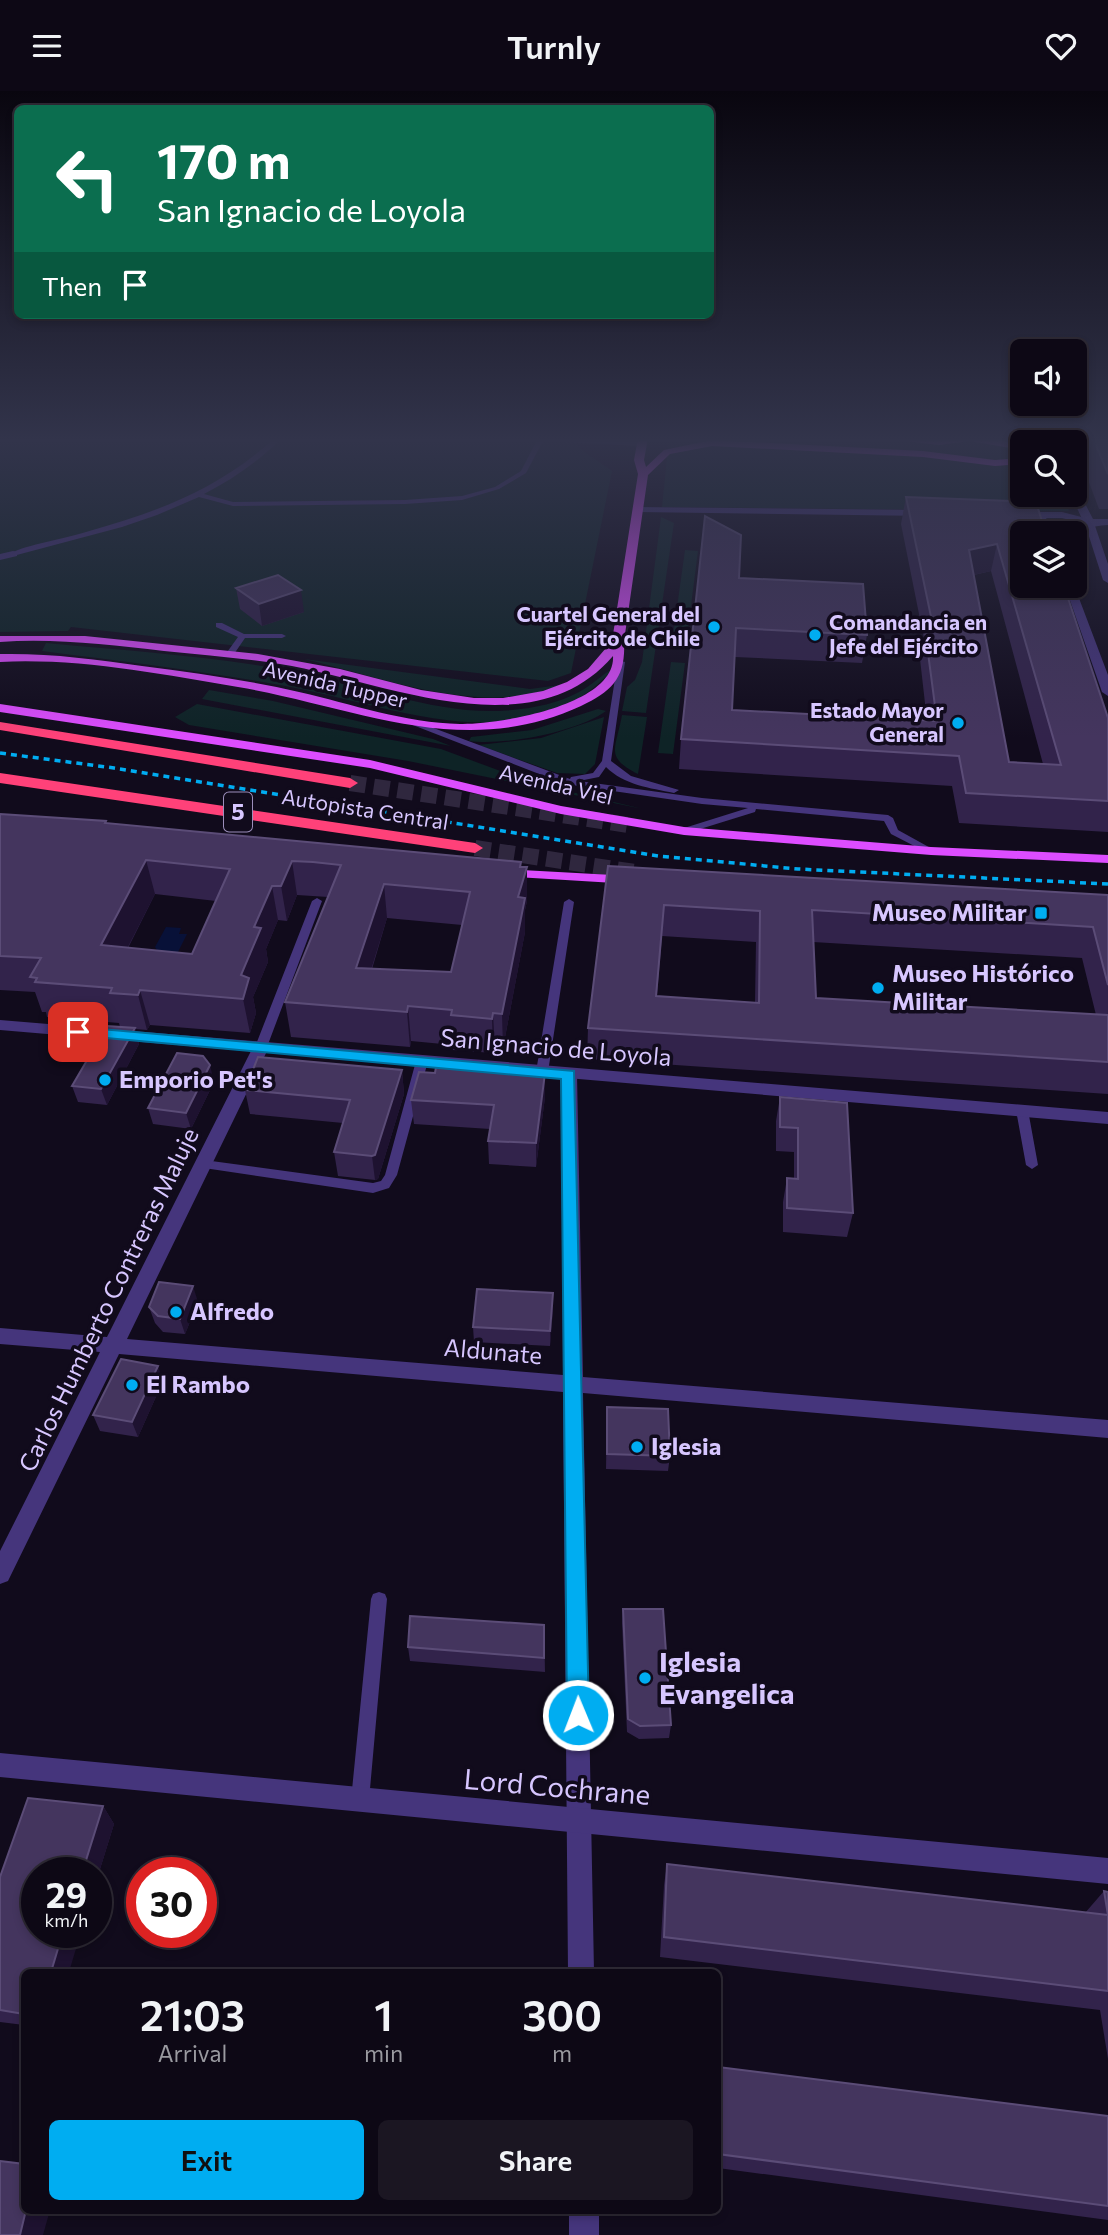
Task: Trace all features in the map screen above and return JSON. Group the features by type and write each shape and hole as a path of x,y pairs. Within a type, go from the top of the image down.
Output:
{"highway":[{"name":"Autopista Central","path":"0,726 349,783"},
{"name":"Autopista Central","path":"0,778 475,848"}],"main road":[{"path":"621,661 618,641 634,538"},
{"name":"Avenida Tupper","path":"0,639 74,638 229,655 311,666 438,699 484,703 546,695 576,683 599,666 618,641"},
{"name":"Avenida Tupper","path":"0,659 42,657 204,677 298,695 409,722 471,728 541,718 566,709 592,694 610,679 621,661"},
{"name":"Avenida Viel","path":"0,708 370,764 579,814 684,831 931,851 1108,859"},
{"path":"486,872 652,881"}],"street":[{"path":"1094,538 1108,580"},
{"path":"0,557 13,554"},
{"path":"1075,598 1103,665 1108,692"},
{"name":"San Ignacio de Loyola","path":"0,1025 569,1075 1108,1118"},
{"name":"Carlos Humberto Contreras Maluje","path":"0,1574 261,1047"},
{"path":"569,1075 581,1969"},
{"name":"Aldunate","path":"0,1336 1108,1429"},
{"name":"Lord Cochrane","path":"0,1765 1108,1871"},
{"path":"584,2214 584,2235"}],"lane":[{"path":"13,554 69,538"},
{"path":"219,625 243,636 282,636"},
{"path":"229,655 243,636"},
{"path":"553,778 570,780 596,775 606,761 621,661"},
{"path":"409,722 553,778 648,794 888,818 894,832 931,851"},
{"path":"606,761 612,769 643,783 740,804"},
{"path":"684,831 746,810 781,809"},
{"path":"261,1047 317,901"},
{"path":"542,1072 569,902"},
{"path":"204,1164 373,1188 385,1185 391,1175 422,1061"},
{"path":"1022,1110 1032,1165"},
{"path":"360,1800 379,1599"}],"green space":[{"path":"0,538 598,538 571,673 548,681 71,627 68,631 0,632"},
{"path":"658,538 672,538 646,713 622,711 627,687 635,680 642,662"},
{"path":"685,550 698,551 687,637 673,636"},
{"path":"46,643 272,667 433,705 485,711 520,709 555,702 571,696 613,669 578,699 539,716 497,722 454,721 409,714 280,685 42,651"},
{"path":"304,659 530,689 560,685 530,694 465,696 399,684"},
{"path":"671,662 685,663 673,754 658,753"},
{"path":"209,690 273,701 433,739 451,746 202,699"},
{"path":"197,704 441,749 530,782 643,809 408,761 189,725 175,717"},
{"path":"598,709 606,711 593,719 540,736 502,741 469,741 471,737 532,730"},
{"path":"622,715 647,717 638,774 616,757 615,744"},
{"path":"604,717 595,764 585,774 557,773 478,745 541,738"}],"shaded area":[{"path":"166,927 181,928 179,934 187,934 177,954 159,953 155,947"}],"building":[{"path":"703,538 741,538 739,578 863,584 867,635 736,628 732,710 937,721 925,630 934,631 915,538 1010,538 1010,589 997,544 969,550 1009,762 1061,765 1013,598 1068,598 1108,718 1108,801 966,793 959,756 681,739"},
{"path":"278,575 301,590 259,604 236,588"},
{"path":"0,814 106,821 105,823 521,862 520,867 527,867 518,897 525,898 502,1014 493,1013 492,1019 451,1015 452,1010 408,1006 407,1012 285,1002 341,865 292,861 281,886 272,886 254,927 261,928 241,975 249,978 243,999 140,990 138,995 110,993 112,988 35,982 37,978 30,977 41,958 0,956","holes":["146,860 230,869 192,954 101,945","384,884 470,892 451,972 356,968"]},
{"path":"608,866 1108,895 1108,985 1093,927 812,910 816,998 1108,1015 1108,1062 588,1028","holes":["664,905 760,911 759,1003 656,996"]},
{"path":"107,1026 135,1028 101,1089 72,1086"},
{"path":"177,1053 203,1056 210,1065 186,1113 148,1108"},
{"path":"258,1057 402,1070 375,1155 334,1152 350,1100 245,1090"},
{"path":"436,1067 545,1073 536,1143 488,1141 494,1105 411,1100 419,1072 435,1073"},
{"path":"780,1097 847,1103 853,1213 787,1208 787,1178 798,1179 798,1128 780,1127"},
{"path":"159,1282 193,1286 180,1319 158,1316 149,1307"},
{"path":"477,1289 553,1293 550,1331 473,1327"},
{"path":"121,1359 158,1366 132,1422 93,1415"},
{"name":"Iglesia","path":"607,1407 668,1409 670,1456 607,1454"},
{"name":"Iglesia Evangelica","path":"623,1609 663,1609 671,1725 640,1726 628,1719"},
{"path":"410,1616 544,1625 544,1658 408,1647"},
{"path":"28,1798 103,1806 87,1857 21,1857 21,1948 58,1948 52,1969 21,1969 21,2014 0,2010 0,1877"},
{"path":"667,1864 1108,1915 1108,1991 664,1937"},
{"path":"1104,1891 1108,1892 1108,1915"},
{"path":"721,2067 1108,2116 1108,2206 721,2154"},
{"path":"0,2161 21,2164 21,2214 25,2214 20,2235 0,2235"}],"tunnel":[{"path":"350,783 628,825"},
{"path":"475,848 635,872"}],"railway":[{"path":"0,753 114,768 658,856 798,869 1108,884"}],"place":[{"name":"Cuartel General del Ejército de Chile","path":"714,627"},
{"name":"Comandancia en Jefe del Ejército","path":"815,635"},
{"name":"Estado Mayor General","path":"958,723"},
{"name":"Museo Militar","path":"1041,913"},
{"name":"Museo Histórico Militar","path":"878,988"},
{"name":"Emporio Pet's","path":"105,1080"},
{"name":"Alfredo","path":"176,1312"},
{"name":"El Rambo","path":"132,1385"},
{"name":"Iglesia","path":"637,1447"},
{"name":"Iglesia Evangelica","path":"645,1678"}],"route":[{"path":"78,1032 569,1075 578,1715"}]}
